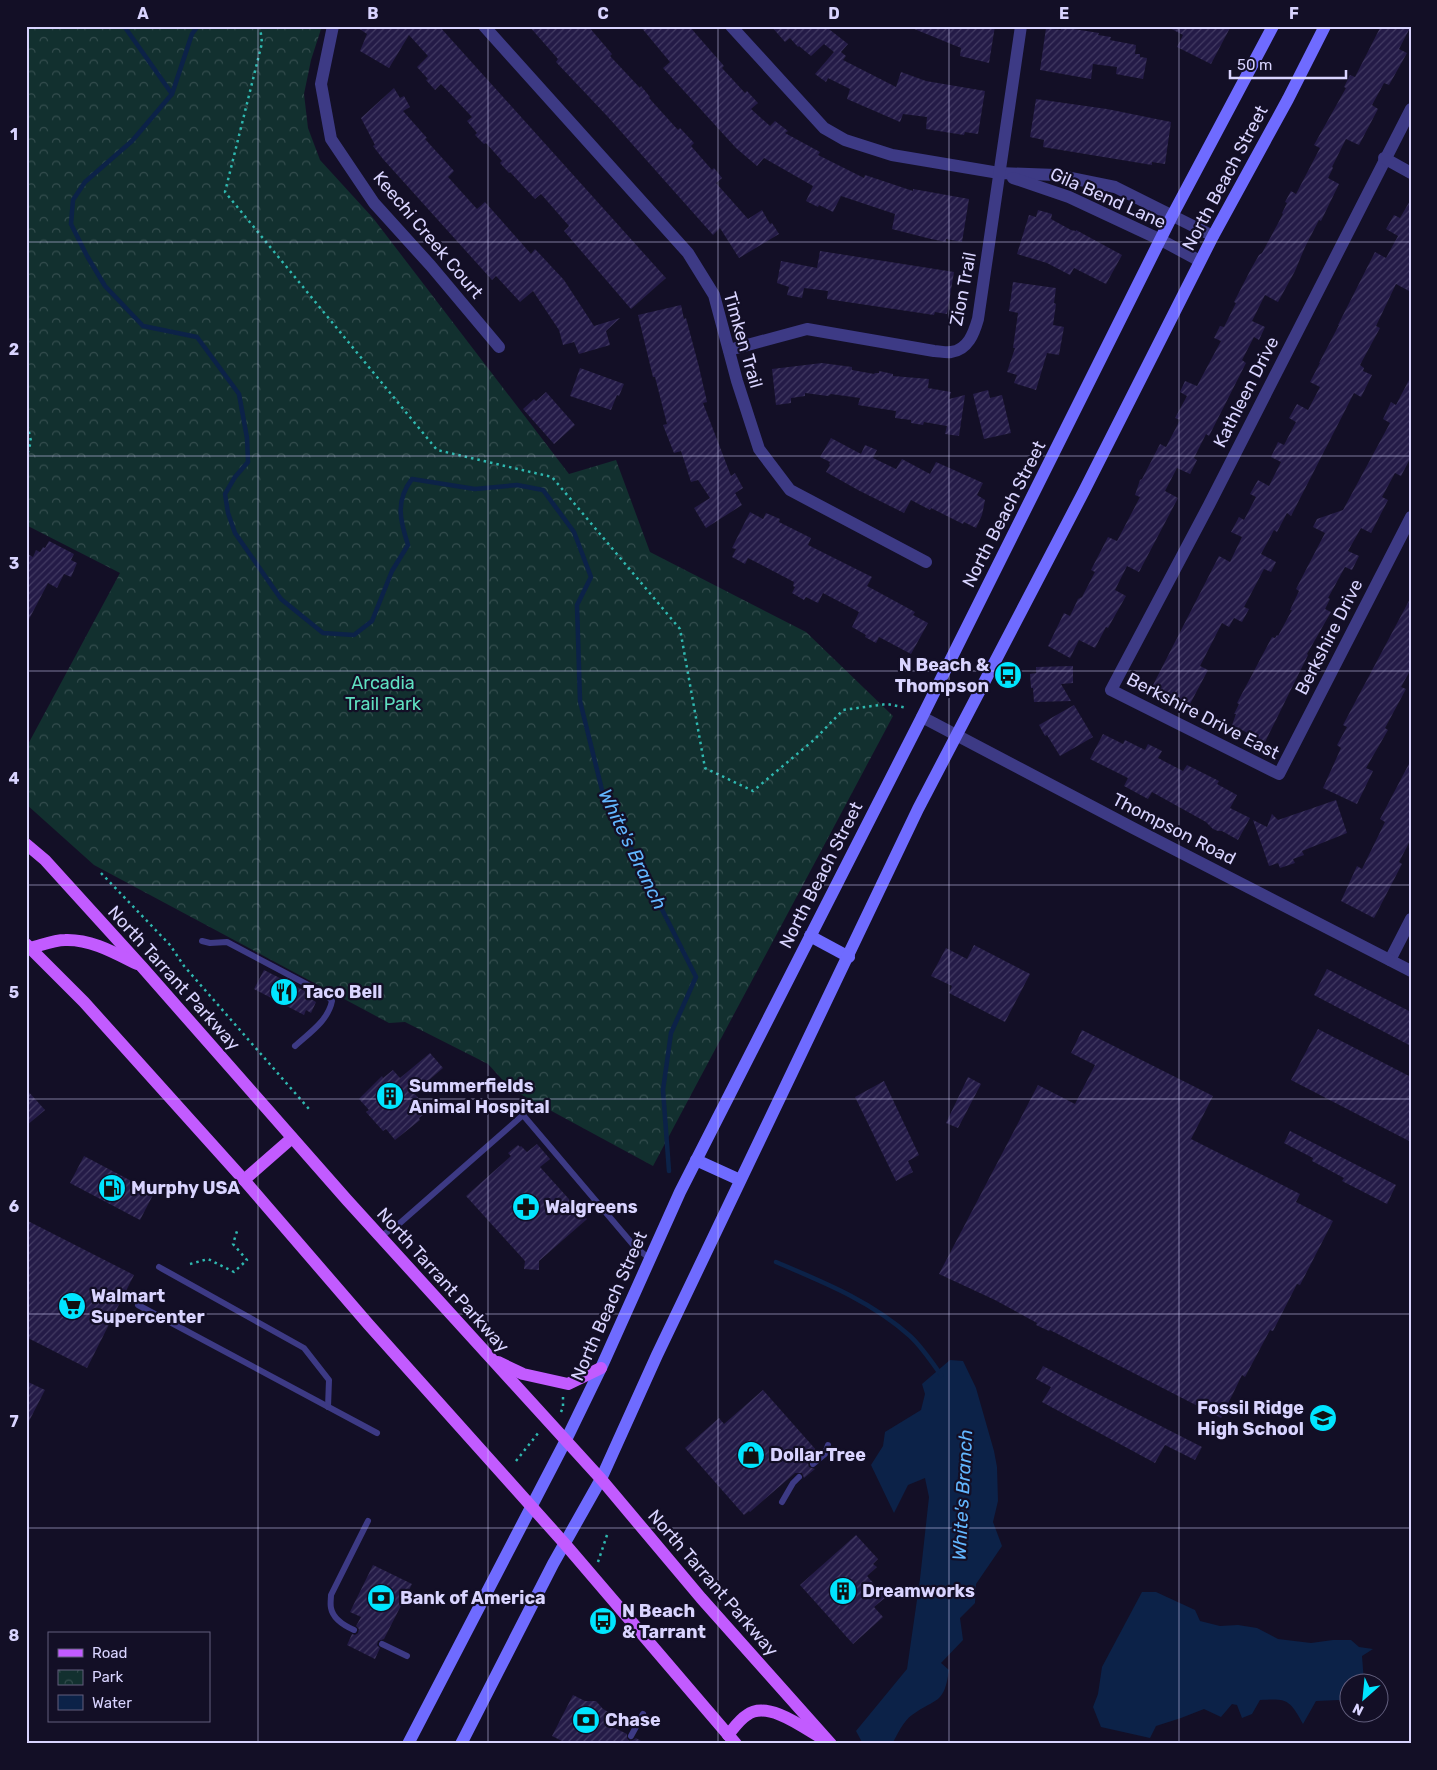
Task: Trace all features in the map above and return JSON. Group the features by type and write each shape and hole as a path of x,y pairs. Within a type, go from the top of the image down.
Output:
{"main road":[{"name":"North Beach Street","path":"408,1744 566,1440 696,1160 922,716 1172,216 1273,26"},
{"name":"North Beach Street","path":"462,1744 565,1544 601,1479 657,1355 849,957 918,809 1084,491 1200,261 1288,99 1325,26"},
{"name":"North Tarrant Parkway","path":"26,844 45,860 143,968 380,1237 601,1479 701,1598 830,1744"},
{"path":"810,936 849,957"},
{"path":"28,946 66,940 92,944 143,968"},
{"path":"28,946 84,1002 244,1180 369,1325 565,1544 732,1739 747,1714 757,1710 768,1711 788,1718 830,1744"},
{"path":"244,1180 292,1138"},
{"path":"696,1160 740,1180"},
{"path":"492,1359 522,1374 568,1384 601,1368"}],"street":[{"name":"Keechi Creek Court","path":"333,26 321,84 331,139 374,203 431,266 499,347"},
{"name":"Timken Trail","path":"484,26 688,253 714,295 746,415 759,449 790,490 926,562"},
{"name":"Gila Bend Lane","path":"731,26 824,128 845,140 892,155 999,173 1056,175 1115,187 1213,236"},
{"name":"Zion Trail","path":"729,350 807,329 934,351 952,352 966,346 974,334 978,319 1021,26"},
{"name":"Kathleen Drive","path":"1111,690 1209,505 1384,158 1411,109"},
{"path":"1384,158 1411,173"},
{"name":"Gila Bend Lane","path":"999,173 1068,197 1161,240 1200,261"},
{"name":"Berkshire Drive","path":"1279,774 1411,517"},
{"name":"Berkshire Drive East","path":"1111,690 1279,774"},
{"name":"Thompson Road","path":"922,716 1133,828 1411,971"},
{"path":"1390,960 1411,919"}],"lane":[{"path":"202,942 227,942 327,995 332,1002 325,1018 295,1046"},
{"path":"380,1237 400,1223 523,1115 635,1247 649,1258"},
{"path":"159,1267 304,1348 329,1380 328,1407"},
{"path":"138,1305 377,1432"},
{"path":"813,1464 825,1454 828,1445"},
{"path":"782,1502 793,1483 799,1477"},
{"path":"354,1630 343,1625 337,1618 331,1608 332,1595 368,1522"},
{"path":"382,1644 407,1656"},
{"path":"631,1736 642,1714"}],"path":[{"path":"260,26 262,43 225,192 437,450 552,478 680,629 705,768 753,790 814,739 843,710 887,704 907,708"},
{"path":"26,419 31,440 26,459"},
{"path":"101,873 170,945 184,966 309,1109"},
{"path":"190,1264 208,1259 234,1272 247,1260 233,1244 237,1231"},
{"path":"516,1461 538,1432"},
{"path":"595,1570 608,1535"}],"green space":[{"name":"Arcadia Trail Park","path":"26,26 322,26 311,60 304,94 308,128 320,160 373,218 569,474 616,460 650,552 806,632 893,716 653,1166 511,1089 488,1064 405,1022 389,1023 94,865 26,804 26,748 120,573 26,525"}],"water":[{"path":"950,1360 963,1361 976,1388 994,1451 997,1467 998,1501 993,1522 1002,1546 976,1584 975,1603 960,1618 963,1640 941,1663 949,1670 942,1695 909,1717 892,1744 863,1744 856,1731 907,1669 929,1497 925,1478 908,1485 894,1513 871,1465 883,1446 885,1432 921,1410 925,1394 922,1384"},
{"path":"1142,1592 1156,1592 1195,1610 1200,1621 1220,1626 1238,1625 1257,1628 1278,1639 1311,1643 1351,1640 1359,1647 1373,1649 1362,1656 1363,1672 1340,1672 1340,1701 1316,1701 1303,1724 1295,1710 1287,1702 1269,1699 1260,1700 1252,1714 1242,1718 1237,1705 1232,1704 1221,1717 1204,1709 1156,1726 1150,1738 1101,1727 1093,1707 1098,1694 1102,1667"}],"building":[{"path":"355,26 439,26 666,278 631,309 564,231 569,226 541,194 535,199 500,163 502,161 486,143 484,144 475,135 477,133 467,121 472,117 441,84 435,90 426,80 428,79 417,67 428,56 409,35 389,68 360,51 367,34"},
{"path":"529,26 588,26 612,54 610,56 640,88 641,86 649,98 678,130 680,128 694,143 691,146 712,170 714,168 722,178 716,183 748,219 762,210 770,224 772,223 779,234 739,258 720,228 713,235 608,117 556,62 558,59"},
{"path":"640,26 689,26 724,66 722,68 745,93 747,91 758,103 751,109 770,126 775,121 788,131 785,133 820,152 818,155 864,178 865,175 913,191 913,189 969,199 962,242 946,239 946,242 892,229 895,214 841,196 833,212 806,201 813,186 764,158 757,166 736,148 663,68 670,62"},
{"path":"771,26 825,26 848,44 841,52 846,56 843,60 896,87 901,72 926,81 985,91 978,134 965,132 964,135 926,129 927,117 903,114 900,122 847,99 850,89 828,78 826,82 815,74 834,52 824,44 811,56 798,47 790,38 785,42"},
{"path":"907,26 995,26 989,63 960,56 961,48"},
{"path":"1166,26 1231,26 1211,64 1177,47 1183,35"},
{"path":"1381,26 1411,26 1399,49 1407,53 1389,85 1384,83 1372,105 1378,109 1359,145 1346,139 1328,178 1339,184 1278,302 1265,295 1252,321 1265,327 1259,340 1254,337 1242,360 1246,363 1209,436 1206,434 1194,458 1197,460 1190,474 1177,468 1165,491 1178,498 1139,572 1127,566 1115,590 1126,596 1095,648 1079,640 1070,658 1048,646 1064,613 1070,616 1078,599 1082,597 1095,572 1091,570 1108,537 1117,541 1140,497 1135,495 1140,480 1160,444 1166,447 1180,420 1175,418 1187,396 1180,392 1185,381 1197,386 1221,341 1214,338 1220,326 1224,327 1251,269 1283,214 1287,203 1285,202 1291,191 1296,194 1320,148 1314,145 1346,88 1344,87 1350,75 1355,77"},
{"path":"1061,27 1099,33 1098,35 1111,37 1110,40 1136,45 1135,54 1140,54 1140,57 1147,58 1143,79 1116,74 1117,67 1093,64 1091,79 1040,70 1046,28 1061,30"},
{"path":"394,88 400,98 404,96 410,107 403,111 454,171 448,177 477,209 485,202 531,254 535,249 564,280 594,326 620,318 606,331 610,345 579,354 574,342 563,345 559,330 533,291 520,302 496,276 492,280 383,159 373,146 375,145 361,118"},
{"path":"1036,99 1107,109 1171,122 1165,164 1152,162 1152,165 1043,147 1044,140 1030,137"},
{"path":"1411,199 1411,292 1396,284 1376,326 1380,328 1360,365 1364,368 1363,371 1372,375 1361,397 1354,393 1291,516 1287,513 1277,532 1274,530 1261,554 1276,562 1271,572 1264,569 1244,607 1249,609 1242,622 1234,618 1229,627 1222,623 1200,666 1208,670 1190,704 1153,685 1219,556 1230,562 1242,537 1231,532 1239,517 1244,520 1256,497 1250,494 1258,480 1269,486 1281,462 1271,457 1278,442 1284,445 1296,422 1289,418 1297,404 1308,410 1320,387 1310,382 1319,363 1375,252 1386,258 1398,236 1386,229 1394,215 1400,218"},
{"path":"1038,210 1052,214 1051,219 1122,255 1106,284 1074,268 1070,275 1047,263 1017,254 1029,215 1036,217"},
{"path":"820,251 954,272 947,314 935,312 934,315 827,299 828,291 804,288 802,298 787,295 789,287 777,283 781,261 817,268"},
{"path":"1013,282 1056,288 1053,325 1064,327 1059,355 1047,353 1036,390 1014,383 1017,375 1007,372 1015,348 1013,348 1018,313 1009,311"},
{"path":"681,305 707,402 703,403 731,476 735,473 743,488 735,493 742,505 706,528 694,508 710,498 698,480 691,482 681,451 674,453 663,425 667,424 638,315"},
{"path":"822,363 852,367 852,370 874,374 879,373 879,371 893,374 893,376 929,379 928,388 951,392 949,399 965,395 959,436 945,434 947,426 924,422 923,425 911,423 911,420 895,418 896,411 858,405 860,398 805,393 805,396 791,398 791,403 776,405 772,369"},
{"path":"580,368 624,384 611,410 570,396"},
{"path":"1411,376 1411,457 1401,476 1395,473 1382,497 1388,500 1371,533 1361,528 1348,551 1359,556 1352,570 1345,567 1328,598 1330,599 1325,609 1331,612 1307,654 1265,742 1232,725 1236,714 1234,714 1239,704 1237,703 1272,637 1278,636 1292,610 1290,610 1299,591 1296,589 1325,533 1313,527 1317,519 1343,510 1390,423 1383,419 1391,402 1396,405"},
{"path":"988,390 990,398 1002,395 1011,433 984,439 973,394"},
{"path":"546,392 575,425 554,444 523,409 534,399 536,401"},
{"path":"831,438 861,454 865,445 877,450 873,458 896,469 902,459 930,474 936,462 983,483 977,495 985,500 982,515 976,528 964,522 963,524 931,508 930,510 911,500 904,513 826,472 830,462 820,457"},
{"path":"750,512 763,519 766,513 780,519 779,522 811,538 808,545 872,577 867,586 915,612 913,615 928,623 911,654 879,637 876,643 852,627 859,612 823,593 818,603 806,597 804,600 792,593 795,587 793,586 794,582 748,558 745,564 732,557 736,549 732,548"},
{"path":"49,541 74,554 71,560 77,563 71,577 64,574 57,588 48,583 26,625 26,553 33,557 36,550 40,552"},
{"path":"1411,597 1411,669 1401,687 1406,689 1385,728 1388,730 1366,768 1373,771 1357,804 1323,788 1341,748 1337,745 1347,727 1343,725"},
{"path":"1073,666 1073,683 1061,684 1071,701 1034,702 1030,674 1036,673 1036,667"},
{"path":"1074,705 1093,737 1060,756 1039,725"},
{"path":"1103,734 1123,744 1125,740 1145,750 1148,744 1162,751 1158,758 1183,771 1187,765 1219,781 1217,784 1237,795 1230,808 1250,818 1238,840 1222,831 1213,829 1206,822 1152,792 1148,799 1124,786 1128,778 1090,759"},
{"path":"1411,760 1411,839 1399,862 1402,864 1374,918 1341,901 1357,866 1362,869 1385,822 1380,819"},
{"path":"1336,800 1347,833 1302,851 1304,855 1293,859 1295,863 1280,868 1278,863 1269,866 1253,820 1267,827 1272,814 1278,820"},
{"path":"974,945 1030,974 1005,1022 949,993 952,986 931,976 946,948 967,959"},
{"path":"1327,969 1411,1012 1411,1046 1314,995"},
{"name":"Taco Bell","path":"264,970 313,995 311,999 316,1002 311,1013 306,1010 304,1015 254,989"},
{"path":"1318,1029 1411,1077 1411,1142 1291,1080"},
{"path":"1082,1030 1213,1096 1191,1139 1300,1194 1296,1202 1333,1221 1300,1285 1297,1284 1273,1331 1270,1330 1245,1377 1242,1375 1221,1418 1050,1330 1036,1325 1037,1323 995,1300 939,1274 1038,1085 1075,1104 1095,1065 1071,1053"},
{"name":"Summerfields Animal Hospital","path":"430,1053 443,1068 414,1093 429,1110 419,1118 420,1120 395,1140 386,1129 383,1131 366,1112 369,1110 359,1099 382,1076 383,1078 393,1070 400,1078"},
{"path":"968,1077 981,1084 958,1128 946,1123"},
{"path":"884,1081 919,1155 908,1161 913,1172 896,1181 855,1097"},
{"path":"26,1089 45,1110 26,1126"},
{"path":"1290,1131 1396,1185 1387,1204 1342,1181 1344,1178 1312,1161 1313,1158 1284,1143"},
{"name":"Walgreens","path":"537,1144 550,1159 540,1167 587,1219 539,1261 539,1270 524,1269 525,1261 466,1196 511,1156 508,1153 518,1145 527,1152"},
{"name":"Murphy USA","path":"84,1156 154,1193 140,1220 70,1183"},
{"name":"Walmart Supercenter","path":"26,1220 134,1275 87,1368 26,1337"},
{"path":"1043,1366 1202,1447 1195,1460 1165,1445 1155,1463 1042,1402 1051,1387 1036,1379"},
{"path":"26,1381 45,1390 26,1427"},
{"name":"Dollar Tree","path":"763,1390 817,1451 808,1458 810,1460 808,1463 809,1467 815,1469 804,1478 802,1473 795,1473 744,1515 685,1448 719,1418 724,1424"},
{"name":"Dreamworks","path":"856,1535 878,1559 873,1564 877,1567 867,1576 886,1597 874,1607 883,1617 853,1644 800,1585"},
{"name":"Bank of America","path":"373,1565 412,1584 384,1639 378,1641 377,1645 380,1648 375,1659 347,1645 352,1634 358,1633 359,1629 356,1626 361,1617 350,1612"},
{"name":"Chase","path":"573,1695 585,1701 596,1701 603,1709 614,1715 609,1725 627,1734 629,1741 636,1738 646,1744 568,1744 552,1736"}],"waterway":[{"name":"White's Branch","path":"124,26 172,94"},
{"name":"White's Branch","path":"198,26 192,34 172,94 132,141 85,182 73,200 71,224 105,286 143,326 197,337 239,394 247,438 248,462 235,477 225,494 228,513 235,533 281,599 323,633 354,635 372,621 392,571 408,545 401,519 401,503 403,495 412,479 475,489 517,485 543,490 574,532 591,577 577,605 580,701 602,790 696,977 671,1033 663,1090 669,1171"},
{"name":"White's Branch","path":"776,1262 846,1293 879,1312 914,1340 941,1375"}],"place":[{"name":"N Beach & Thompson","path":"1008,675"},
{"name":"Taco Bell","path":"284,992"},
{"name":"Summerfields Animal Hospital","path":"390,1096"},
{"name":"Murphy USA","path":"112,1188"},
{"name":"Walgreens","path":"526,1207"},
{"name":"Walmart Supercenter","path":"72,1306"},
{"name":"Fossil Ridge High School","path":"1323,1418"},
{"name":"Dollar Tree","path":"751,1455"},
{"name":"Dreamworks","path":"843,1591"},
{"name":"Bank of America","path":"381,1598"},
{"name":"N Beach & Tarrant","path":"603,1621"},
{"name":"Chase","path":"586,1720"}]}
